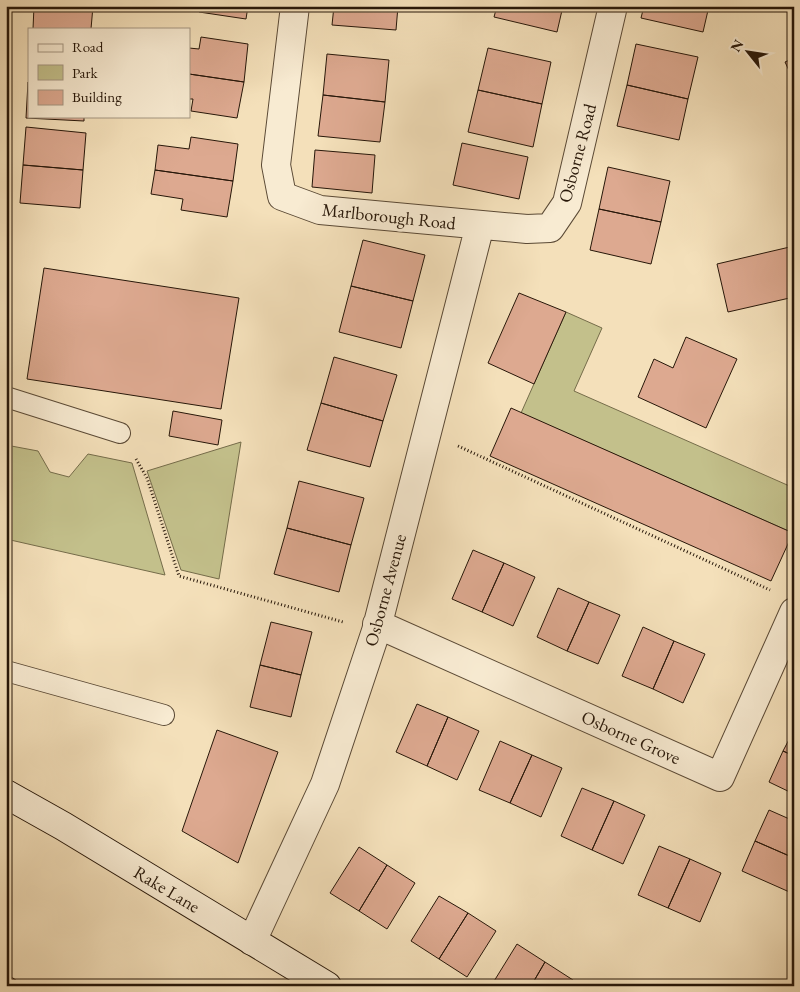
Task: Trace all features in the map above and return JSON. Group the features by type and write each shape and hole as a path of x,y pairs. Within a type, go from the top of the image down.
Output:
{"street":[{"name":"Marlborough Road","path":"295,6 276,165 282,196 320,210 480,225"},
{"name":"Osborne Road","path":"480,225 527,229 550,228 567,203 613,6"},
{"name":"Osborne Avenue","path":"252,941 325,784 376,628 480,225"},
{"name":"Osborne Grove","path":"376,628 720,777 794,612"},
{"name":"Rake Lane","path":"6,794 64,826 327,986"}],"lane":[{"path":"6,397 120,433"},
{"path":"6,671 164,715"}],"path":[{"path":"427,431 776,592"},
{"path":"120,433 147,478 178,576 376,628"}],"green space":[{"path":"566,312 602,328 574,391 794,488 793,533 521,413"},
{"path":"241,442 219,579 181,570 147,471"},
{"path":"6,445 38,451 50,472 69,477 88,454 132,463 165,575 6,539"}],"building":[{"path":"34,6 93,6 91,28 33,28"},
{"path":"200,6 248,6 246,19 199,12"},
{"path":"334,6 398,6 396,30 332,25"},
{"path":"497,6 563,6 557,32 494,17"},
{"path":"644,6 709,6 703,32 641,18"},
{"path":"201,37 248,44 244,82 190,74 190,48 199,49"},
{"path":"636,44 698,57 688,99 627,85"},
{"path":"488,48 551,62 542,104 478,90"},
{"path":"327,54 389,60 385,102 323,95"},
{"path":"794,58 794,81 785,62"},
{"path":"190,74 244,82 237,118 191,111 193,99 190,99"},
{"path":"28,82 28,118 84,118 84,121 26,118"},
{"path":"627,85 688,99 679,140 617,126"},
{"path":"478,90 542,104 533,147 468,132"},
{"path":"323,95 385,102 380,142 318,136"},
{"path":"26,127 86,133 83,170 23,165"},
{"path":"191,137 238,144 233,181 155,170 158,145 189,149"},
{"path":"462,143 528,157 519,199 453,185"},
{"path":"315,150 375,155 372,193 312,187"},
{"path":"23,165 83,170 80,208 20,203"},
{"path":"608,167 670,181 661,222 599,209"},
{"path":"155,170 233,181 227,217 181,210 183,199 151,194"},
{"path":"599,209 661,222 651,264 590,250"},
{"path":"363,240 425,255 413,301 351,286"},
{"path":"794,246 794,297 728,312 717,264"},
{"path":"44,268 239,298 221,409 27,379"},
{"path":"351,286 413,301 401,348 339,332"},
{"path":"519,293 566,312 534,384 488,363"},
{"path":"686,337 737,359 706,428 638,397 654,359 673,368"},
{"path":"334,357 397,375 383,421 321,403"},
{"path":"321,403 383,421 370,467 307,450"},
{"path":"511,408 793,533 771,581 490,456"},
{"path":"173,411 222,420 218,445 169,436"},
{"path":"299,481 364,498 351,545 287,528"},
{"path":"287,528 351,545 339,592 274,574"},
{"path":"473,550 504,563 482,612 452,599"},
{"path":"504,563 535,577 513,626 482,612"},
{"path":"558,588 589,602 567,651 537,637"},
{"path":"589,602 620,615 598,664 567,651"},
{"path":"271,622 312,632 301,675 260,665"},
{"path":"643,627 674,641 653,689 622,676"},
{"path":"674,641 705,654 683,703 653,689"},
{"path":"260,665 301,675 291,717 250,707"},
{"path":"417,704 448,717 427,766 396,752"},
{"path":"448,717 479,731 457,780 427,766"},
{"path":"217,730 278,752 238,863 182,831"},
{"path":"794,730 794,756 783,751"},
{"path":"500,741 532,755 510,803 479,790"},
{"path":"783,751 794,756 794,794 769,782"},
{"path":"532,755 562,768 541,817 510,803"},
{"path":"582,788 614,801 592,850 561,836"},
{"path":"614,801 645,815 623,864 592,850"},
{"path":"769,810 794,821 794,858 755,841"},
{"path":"755,841 794,858 794,894 742,871"},
{"path":"659,846 690,859 668,908 638,895"},
{"path":"359,847 387,865 359,911 330,893"},
{"path":"690,859 721,873 700,922 668,908"},
{"path":"387,865 415,883 387,929 359,911"},
{"path":"439,896 468,913 439,959 411,941"},
{"path":"468,913 496,931 467,977 439,959"},
{"path":"517,944 545,962 531,986 491,986"},
{"path":"545,962 573,980 570,986 531,986"},
{"path":"6,973 24,986 6,986"}]}
